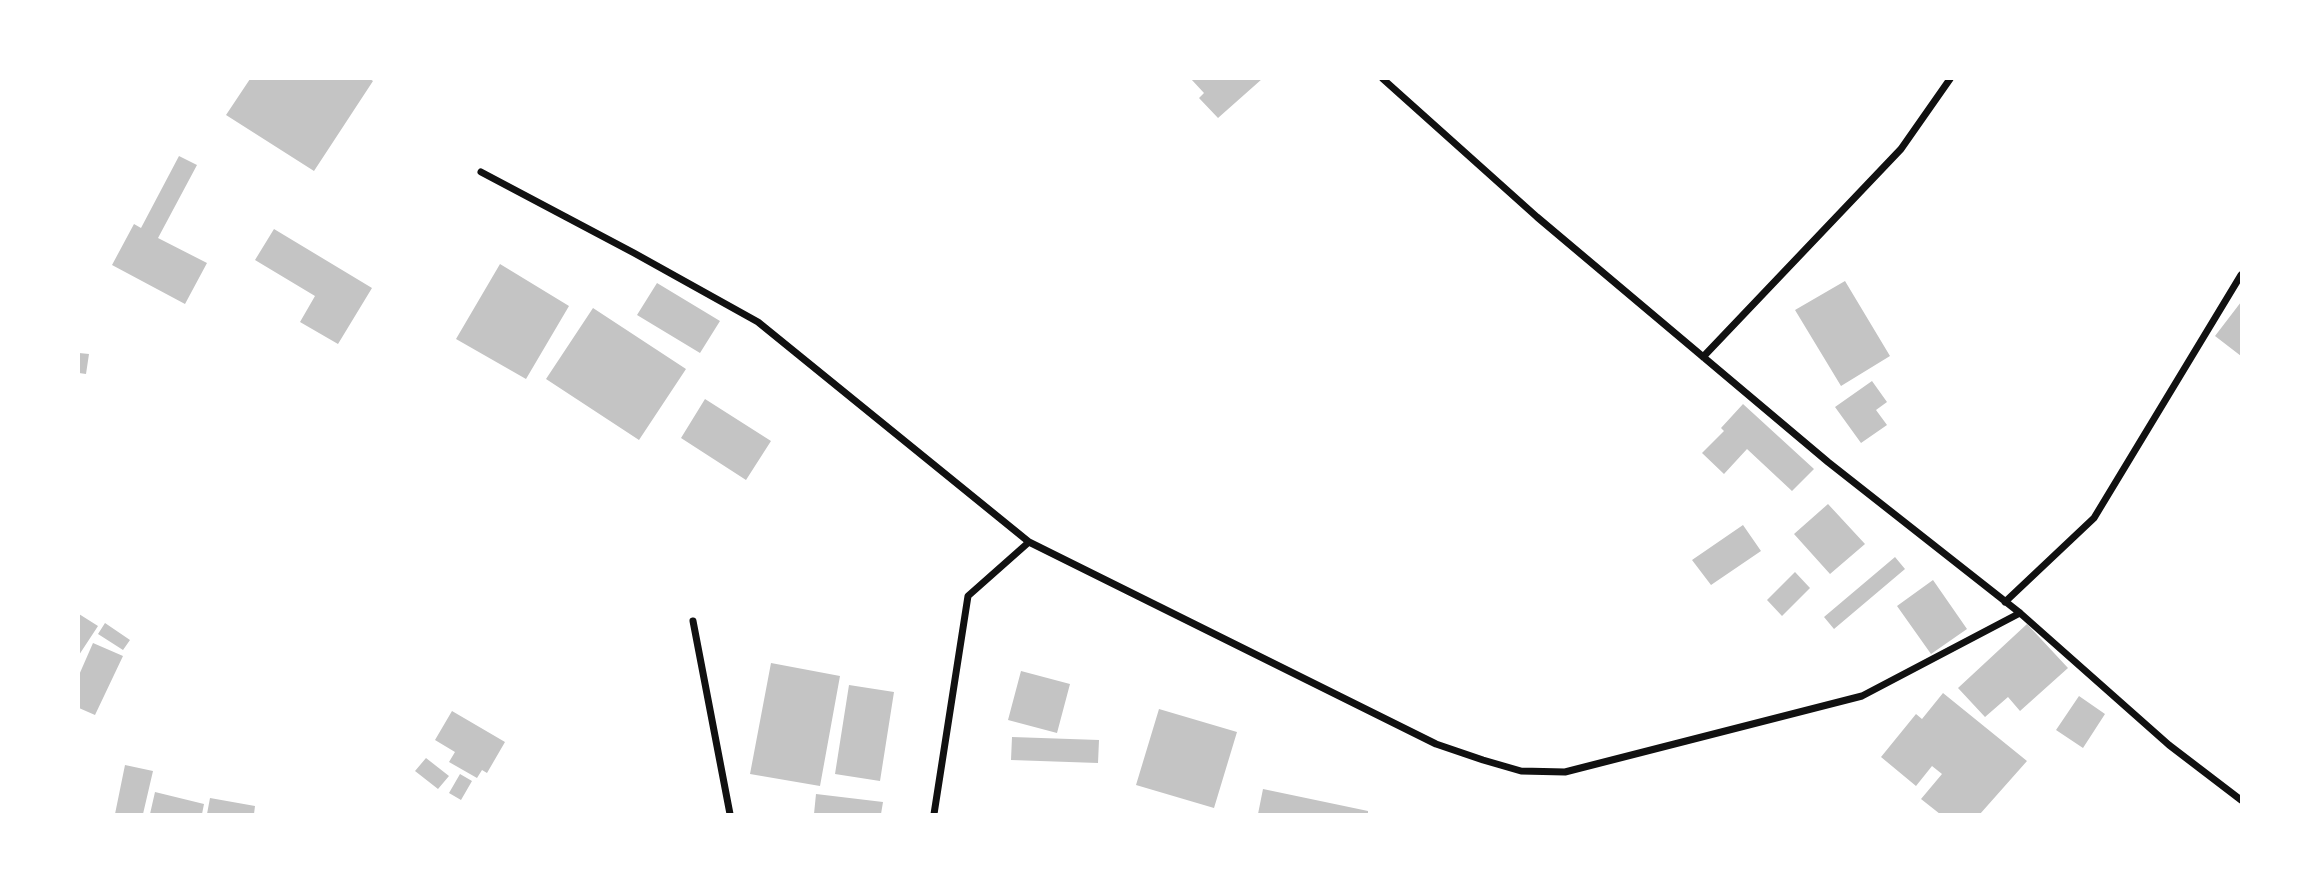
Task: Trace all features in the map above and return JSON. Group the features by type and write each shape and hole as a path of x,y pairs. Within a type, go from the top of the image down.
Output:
{"street":[{"path":"1383,79 1536,217 1828,462 2020,613 2169,745 2241,800"},
{"path":"1703,357 1901,149 1950,79"},
{"path":"481,172 758,322 1028,542 1436,744 1521,771 1565,772 1862,696 2020,613"},
{"path":"2005,602 2094,518 2241,275"},
{"path":"934,814 968,596 1028,542"},
{"path":"693,621 730,814"}],"building":[{"path":"250,79 373,81 314,171 226,115"},
{"path":"1191,79 1262,79 1218,118 1199,98 1204,93"},
{"path":"179,156 197,165 158,238 207,263 185,304 112,265 134,224 141,228"},
{"path":"274,229 372,288 338,344 300,322 315,296 255,260"},
{"path":"500,264 569,306 526,379 456,339"},
{"path":"1845,281 1890,356 1841,386 1795,310"},
{"path":"657,283 720,321 700,353 637,315"},
{"path":"2241,302 2241,356 2215,336"},
{"path":"593,308 686,369 639,440 546,379"},
{"path":"79,353 89,354 86,374 79,373"},
{"path":"1872,381 1887,402 1876,410 1887,425 1861,443 1835,407"},
{"path":"705,399 771,441 746,480 681,438"},
{"path":"1743,404 1814,469 1792,491 1747,449 1724,474 1702,453 1724,431 1721,428"},
{"path":"1828,504 1865,544 1830,574 1794,534"},
{"path":"1743,525 1761,551 1711,585 1692,560"},
{"path":"1895,557 1905,569 1834,629 1824,617"},
{"path":"1795,572 1810,588 1782,616 1767,600"},
{"path":"1933,580 1967,629 1931,654 1897,606"},
{"path":"79,614 98,626 79,655"},
{"path":"105,623 130,640 123,650 98,634"},
{"path":"2027,624 2068,668 2020,711 2008,697 1985,717 1958,688"},
{"path":"93,643 123,656 95,715 79,708 79,675"},
{"path":"771,663 840,676 820,786 750,774"},
{"path":"1021,671 1070,684 1057,733 1008,720"},
{"path":"849,685 894,692 880,781 835,774"},
{"path":"1943,693 2027,761 1980,814 1940,814 1921,799 1942,774 1932,766 1916,786 1881,757 1916,714 1922,719"},
{"path":"2079,696 2105,714 2083,748 2056,730"},
{"path":"1159,709 1237,732 1214,808 1136,785"},
{"path":"452,711 505,742 487,773 482,770 477,778 449,762 455,752 435,740"},
{"path":"1012,737 1099,740 1098,763 1011,760"},
{"path":"426,758 449,776 438,789 415,771"},
{"path":"125,765 153,771 143,814 115,814"},
{"path":"460,774 472,781 461,800 449,793"},
{"path":"1263,789 1368,811 1368,814 1258,814"},
{"path":"155,792 204,804 202,814 150,814"},
{"path":"816,794 883,802 881,814 814,814"},
{"path":"210,798 255,806 254,814 207,814"}]}
